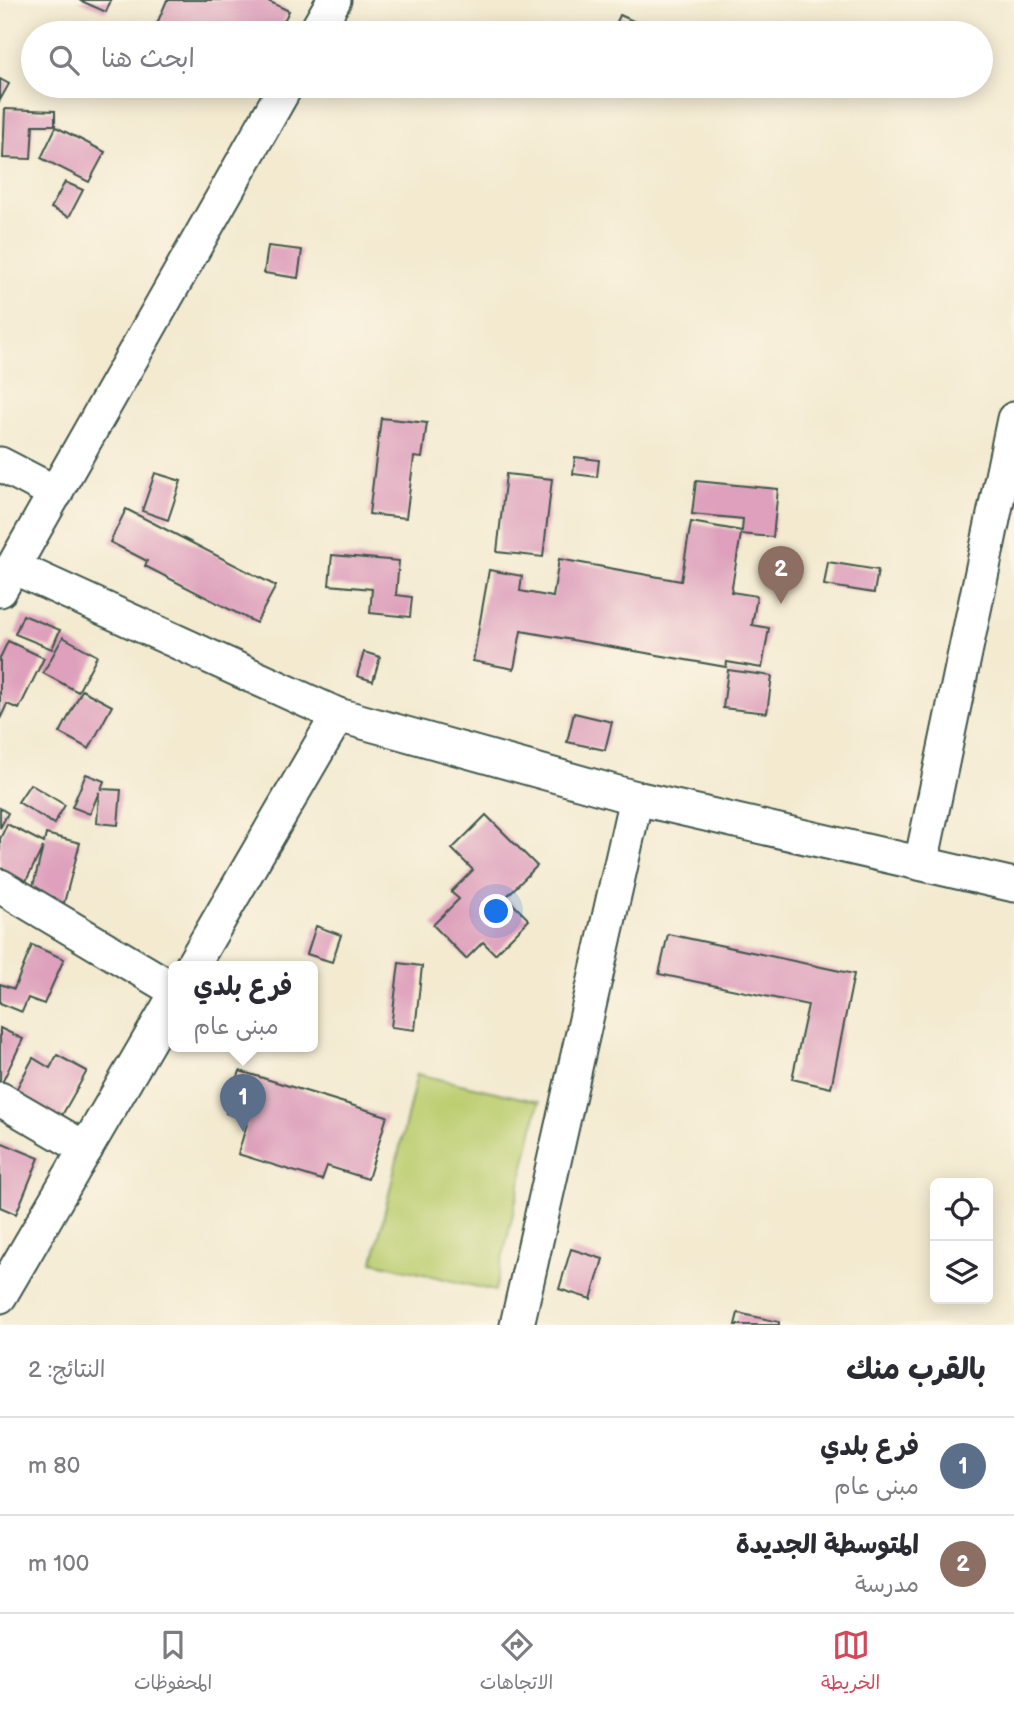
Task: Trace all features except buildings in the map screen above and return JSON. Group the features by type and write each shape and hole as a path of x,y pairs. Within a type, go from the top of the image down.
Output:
{"street":[{"path":"322,21 334,0"},
{"path":"279,98 7,578 338,715 636,798 1014,885"},
{"path":"921,863 1014,419"},
{"path":"0,464 56,493"},
{"path":"195,961 338,715"},
{"path":"517,1325 636,798"},
{"path":"0,886 168,986"},
{"path":"0,1296 168,1008"},
{"path":"0,1099 86,1149"}],"green space":[{"path":"417,1074 539,1102 495,1291 373,1262"}],"place":[{"name":"المتوسطة الجديدة","path":"781,604"},
{"name":"فرع بلدي","path":"243,1132"}]}
